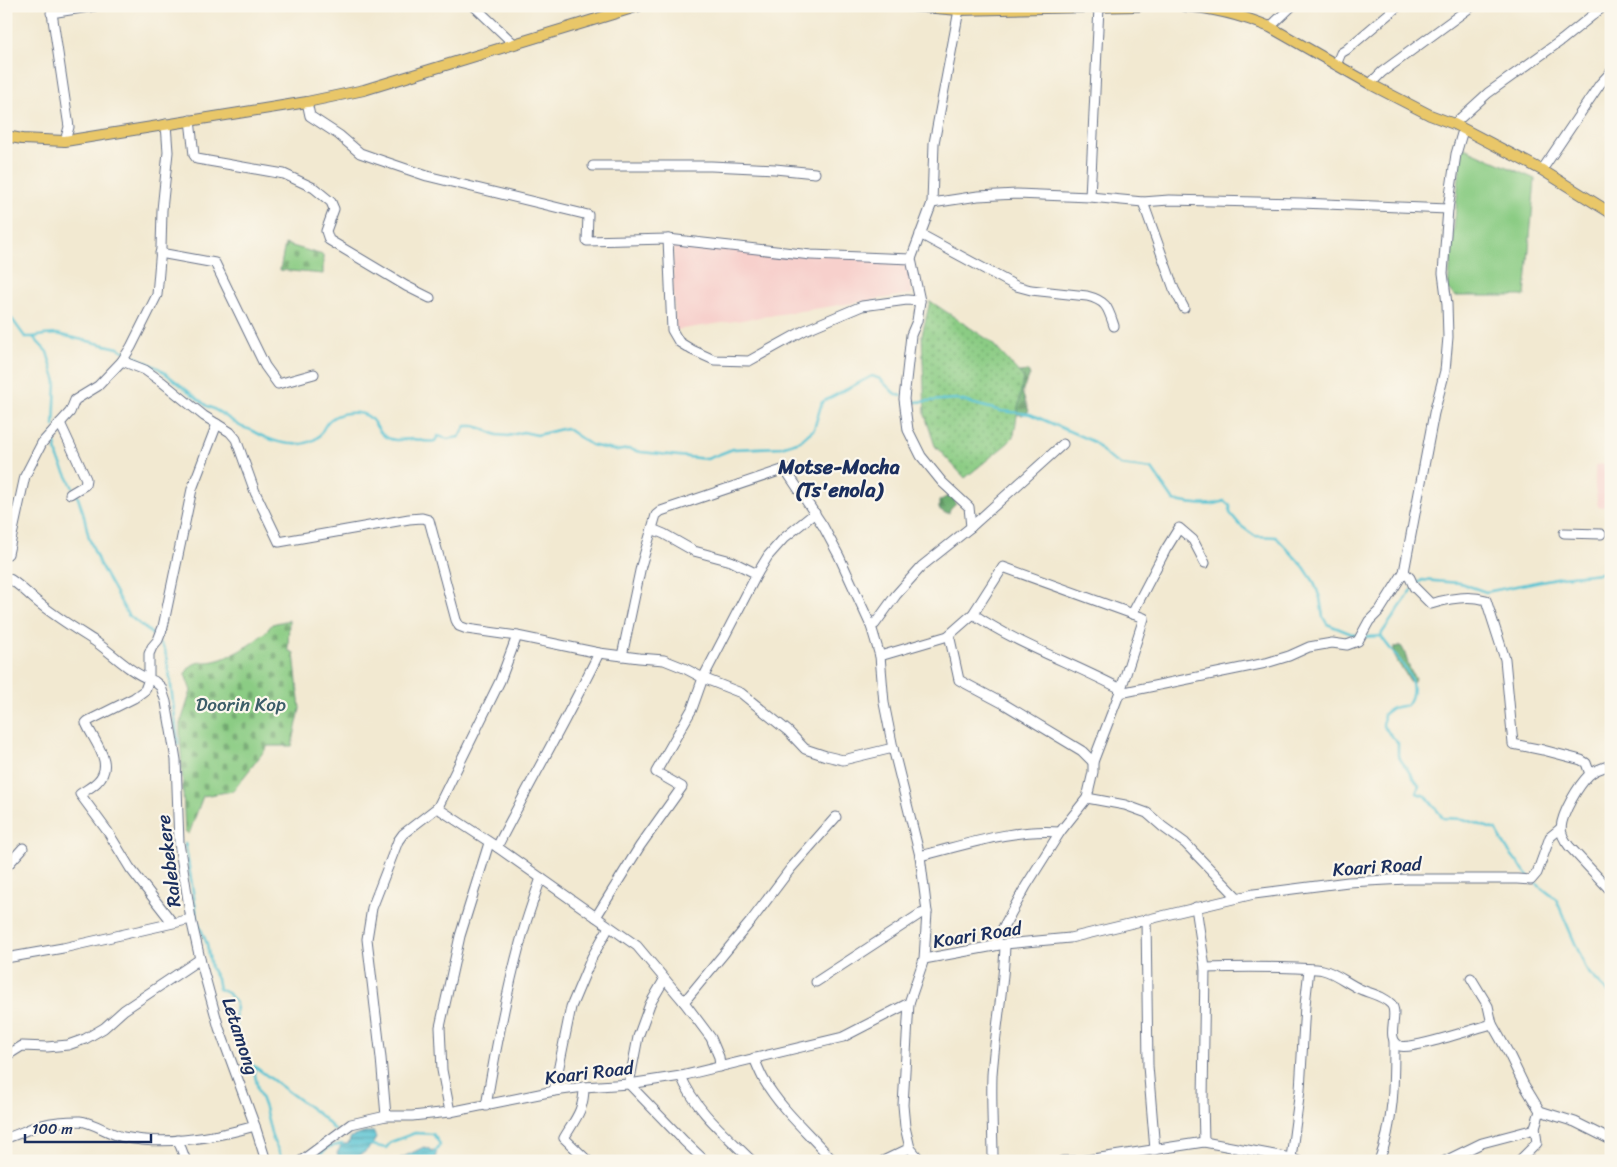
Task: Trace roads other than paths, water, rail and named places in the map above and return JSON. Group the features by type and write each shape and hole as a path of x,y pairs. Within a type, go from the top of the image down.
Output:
{"main road":[{"path":"6,136 22,139 65,141 307,102 364,90 639,6"},
{"path":"911,6 959,10 1139,6"},
{"path":"1184,6 1222,12 1270,27 1370,84 1542,170 1611,214"}],"street":[{"path":"65,141 69,128 51,10 95,6"},
{"path":"474,6 514,44"},
{"path":"1270,27 1292,6"},
{"path":"1336,64 1346,50 1398,6"},
{"path":"1370,84 1382,72 1472,6"},
{"path":"973,614 995,629 1066,664 1093,674 1120,691 1266,663 1309,647 1332,643 1347,645 1358,641 1369,621 1380,610 1404,572 1434,413 1445,371 1448,337 1447,304 1443,273 1448,209 1458,127 1488,93 1562,40 1604,6"},
{"path":"1090,197 1099,7"},
{"path":"959,10 934,143 932,203 911,258 920,301 917,321 910,335 904,399 908,430 921,456 942,482 970,507 971,527"},
{"path":"1542,170 1600,84 1611,72"},
{"path":"307,102 310,116 360,152 377,159 427,176 588,215 587,241 668,240 810,255 911,258"},
{"path":"190,120 194,155 198,159 284,174 314,188 331,202 334,209 326,232 329,240 406,286 430,298"},
{"path":"6,555 8,554 25,476 42,443 70,412 76,400 98,386 124,359 157,296 162,210 168,152 166,124"},
{"path":"593,166 711,166 815,173"},
{"path":"932,203 978,196 1018,194 1090,197 1143,202 1169,200 1301,203 1448,209"},
{"path":"1143,202 1174,289 1184,308"},
{"path":"920,234 1016,286 1031,290 1087,296 1103,302 1114,326"},
{"path":"668,240 672,330 679,342 714,360 749,361 805,330 862,306 907,300 920,301"},
{"path":"160,253 215,263 265,366 278,384 314,374"},
{"path":"124,359 162,382 204,416 230,432 236,439 255,492 278,542 409,519 422,518 429,520 459,626 466,629 517,636 599,653 664,660 741,693 788,731 805,748 826,756 843,760 894,748"},
{"path":"60,423 86,479 85,485 70,494"},
{"path":"172,922 130,868 108,832 80,794 98,782 105,768 103,754 86,724 88,721 134,698 145,690 149,680 149,654 152,646 158,640 163,627 192,489 217,424"},
{"path":"872,626 922,566 971,527 1063,444"},
{"path":"622,656 641,566 656,514 785,469 815,513 839,556 872,626 880,656 884,703 920,856 927,912 924,959"},
{"path":"596,917 640,846 682,787 656,772 692,709 703,678 757,574 768,556 784,538 815,513"},
{"path":"1132,614 1179,528 1193,540 1205,563"},
{"path":"652,529 694,551 731,562 757,574"},
{"path":"1564,533 1601,534"},
{"path":"880,656 948,636 973,614 1004,567 1144,618 1120,691 1093,762 1093,772 1087,798 1060,832 1026,886 993,946"},
{"path":"1404,572 1410,578 1414,587 1431,604 1477,597 1486,600 1505,659 1513,744 1581,760 1586,763 1590,774"},
{"name":"Ralebekere","path":"6,577 13,580 38,603 92,640 139,676 154,681 161,688 166,702 176,760 179,843 191,919 63,948 6,958"},
{"path":"386,1116 367,938 372,908 402,834 438,807 500,681 517,636"},
{"path":"948,636 959,680 1082,750 1093,762"},
{"path":"450,1112 442,1070 440,1027 460,936 493,845 574,705 599,653"},
{"path":"1611,765 1590,774 1569,806 1561,828 1564,839 1569,846 1607,882 1611,891"},
{"path":"1087,798 1125,805 1147,813 1185,843 1237,897"},
{"path":"438,807 637,946 684,1002 711,1038 719,1057 720,1066"},
{"path":"684,1002 751,921 791,868 836,817"},
{"name":"Koari Road","path":"301,1161 351,1124 386,1116 412,1116 450,1112 554,1091 629,1084 681,1076 843,1036 909,1004 924,959 1005,944 1070,938 1254,894 1348,882 1407,879 1531,880 1537,873 1550,837 1561,828"},
{"path":"920,856 1000,837 1043,831 1060,832"},
{"path":"6,867 23,848"},
{"path":"486,1106 511,978 541,878"},
{"path":"1196,907 1205,968 1204,1142"},
{"path":"816,982 920,914 927,912"},
{"name":"Letamong","path":"191,919 221,1035 266,1161"},
{"path":"1146,919 1148,1066 1155,1150"},
{"path":"554,1091 571,1007 608,926"},
{"path":"993,1161 992,1077 1005,944"},
{"path":"6,1056 22,1046 47,1047 68,1045 85,1040 104,1028 124,1010 200,959"},
{"path":"1205,968 1267,967 1324,970 1360,989 1384,998 1393,1006 1394,1086 1386,1144 1379,1161"},
{"path":"1062,1161 1204,1142 1294,1159 1308,969"},
{"path":"1471,978 1488,1006 1492,1024 1540,1111 1575,1122 1611,1140"},
{"path":"664,980 650,1004 638,1038 629,1084 705,1161"},
{"path":"909,1004 903,1105 905,1127 910,1148 921,1161"},
{"path":"1394,1042 1400,1046 1408,1046 1492,1024"},
{"path":"754,1058 762,1078 772,1094 833,1161"},
{"path":"681,1076 687,1090 701,1108 752,1161"},
{"path":"584,1087 584,1102 564,1138 588,1161"},
{"path":"1519,1161 1537,1143 1535,1127 1540,1111"},
{"path":"6,1138 41,1125 82,1121 122,1137 155,1141 220,1134 255,1126"},
{"path":"1445,1161 1482,1143 1509,1137 1535,1127"},
{"path":"178,1140 186,1161"},
{"path":"883,1161 910,1148"}],"water":[{"path":"374,1132 376,1138 367,1150 348,1160 343,1161 339,1158 337,1153 342,1144 348,1144 351,1137"},
{"path":"424,1147 436,1152 437,1161 395,1161"}],"waterway":[{"path":"6,316 12,319 25,337 33,337 47,352 56,382 54,426"},
{"path":"33,337 57,334 118,348 160,369 207,406 241,427 250,429 271,440 288,444 300,444 311,441 319,436 327,423 334,417 353,413 367,416 383,435 394,440 413,439 429,442 435,441 438,436 448,439 459,437 466,426 475,426 497,435 508,436 523,432 537,435 566,428 591,445 617,451 628,449 707,459 733,449 781,447 800,441 814,429 822,402 872,376 880,379 894,393 901,396"},
{"path":"906,399 915,402 956,399 1001,411 1030,414 1094,442 1108,457 1121,465 1152,469 1174,501 1206,505 1224,501 1230,506 1230,513 1241,526 1255,536 1276,537 1304,567 1314,582 1320,598 1323,617 1327,624 1357,636"},
{"path":"53,434 58,458 73,488"},
{"path":"77,495 89,538 99,563 128,615 156,638"},
{"path":"1415,585 1422,580 1460,583 1486,592 1561,577 1611,573"},
{"path":"1381,636 1412,590"},
{"path":"1363,637 1381,636 1410,677 1413,686 1412,696 1407,705 1392,708 1384,714 1383,726 1398,743 1398,756 1419,786 1416,793 1426,796 1443,818 1463,819 1496,830 1507,849 1529,877"},
{"path":"160,643 165,650 170,678 178,744"},
{"path":"185,843 198,922 207,944 211,968 217,979 219,989 229,994 236,1003 235,1025 253,1066 272,1137 283,1161"},
{"path":"1533,881 1556,899 1587,971 1611,995"},
{"path":"254,1066 321,1116 335,1130"},
{"path":"371,1145 386,1148 391,1142 415,1133 433,1134 440,1144 430,1161"},
{"path":"311,1161 329,1147 342,1144"}],"district":[{"name":"Motse-Mocha (Ts'enola)","path":"839,478"}],"park label":[{"name":"Doorin Kop","path":"241,704"}]}
